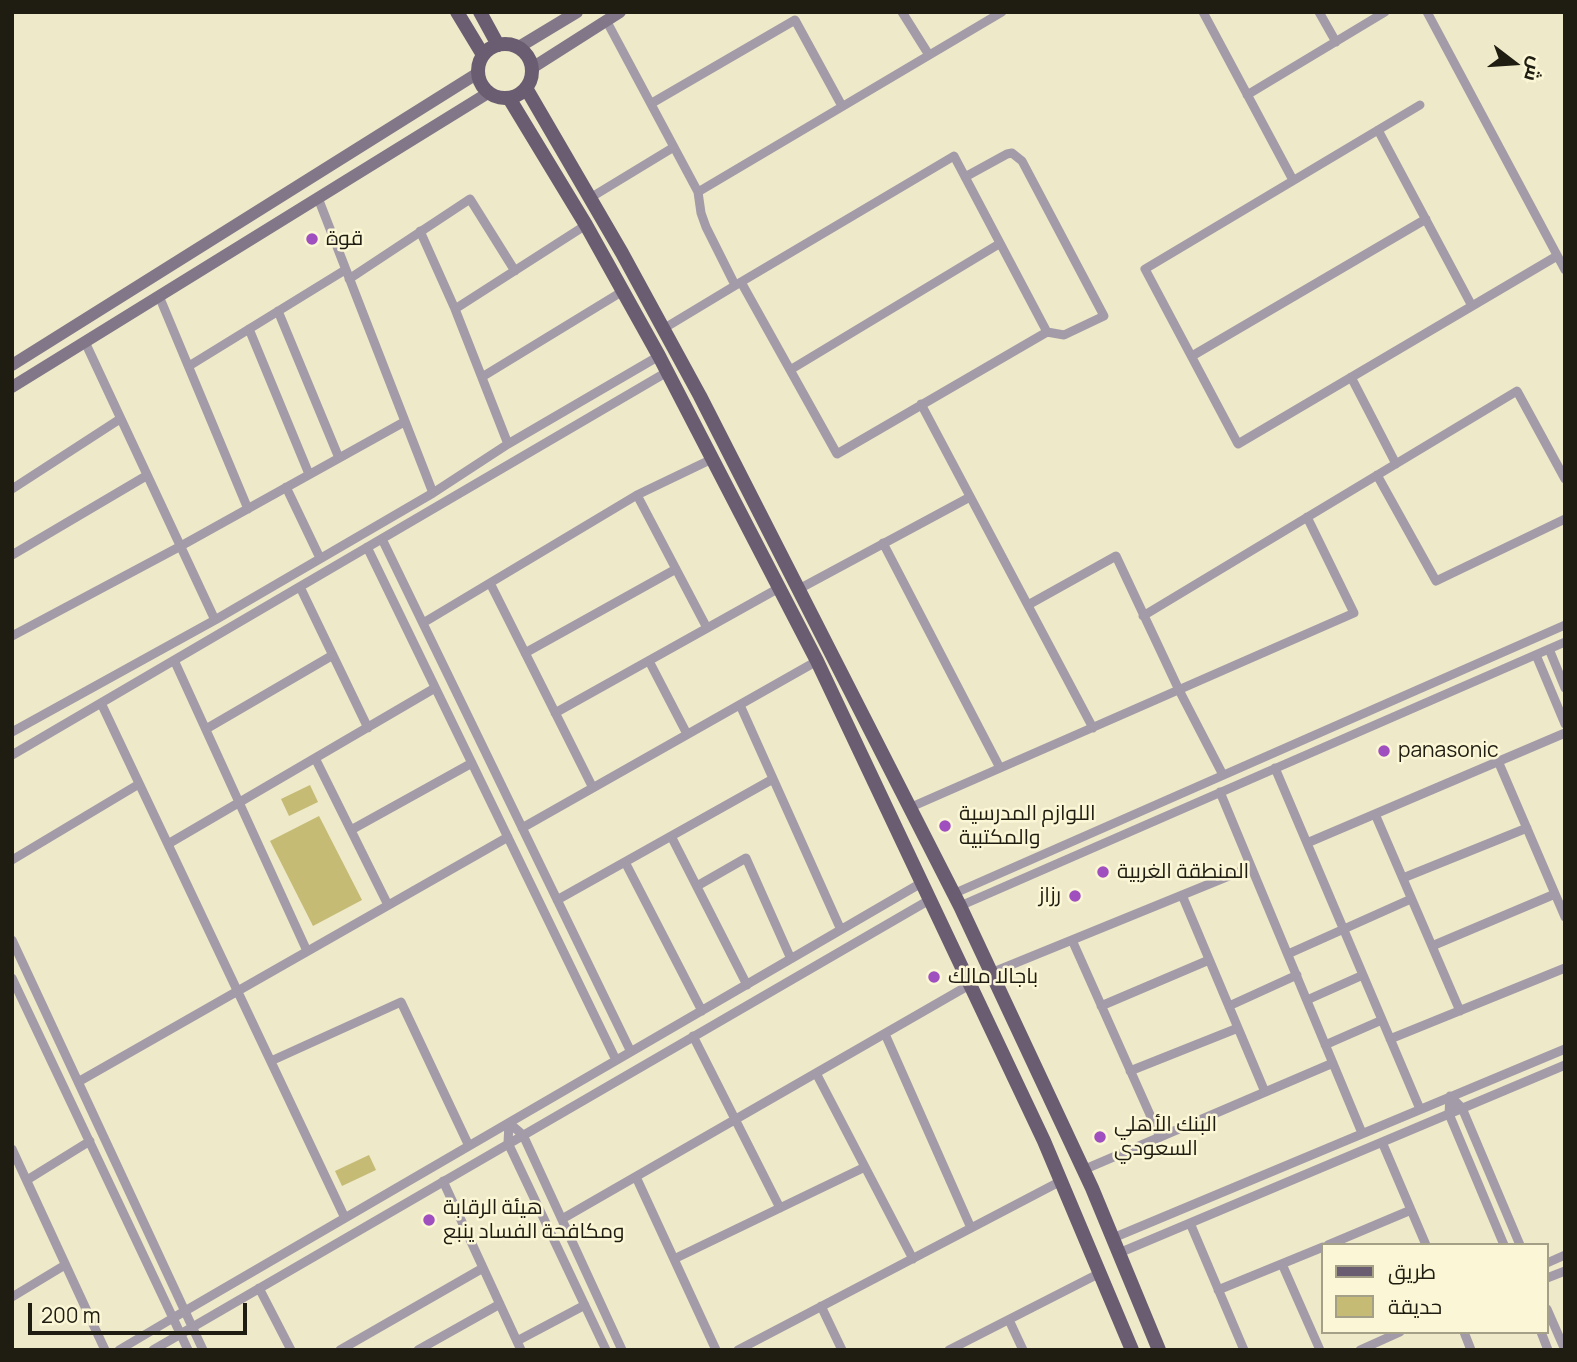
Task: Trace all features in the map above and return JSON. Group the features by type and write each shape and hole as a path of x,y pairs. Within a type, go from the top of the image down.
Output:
{"main road":[{"path":"457,12 483,55"},
{"path":"480,12 498,45"},
{"path":"519,47 577,12"},
{"path":"532,68 620,12"},
{"path":"511,44 519,47 530,60 532,68 526,88 509,98 488,93 482,86 478,73 477,68 483,55 498,45 511,44"},
{"path":"12,365 478,73"},
{"path":"526,88 663,329 799,589 956,900 1083,1170 1159,1350"},
{"path":"12,387 488,93"},
{"path":"509,98 586,225 659,356 817,661 971,984 1061,1181 1132,1350"}],"street":[{"path":"902,12 929,55"},
{"path":"698,192 1002,12"},
{"path":"1203,12 1293,180"},
{"path":"1319,12 1336,42"},
{"path":"1247,95 1385,12"},
{"path":"1427,12 1565,270"},
{"path":"606,20 698,192 706,227 837,454 1046,332 1064,335 1104,316 1022,161 1012,153 1007,154 965,177"},
{"path":"652,103 795,20 842,106"},
{"path":"1420,105 1145,270 1238,444 1557,256"},
{"path":"1378,130 1472,306"},
{"path":"590,198 674,146"},
{"path":"663,329 954,156 1046,332"},
{"path":"318,198 433,493"},
{"path":"189,366 470,199 515,271"},
{"path":"1192,356 1426,219"},
{"path":"455,309 586,225"},
{"path":"420,231 455,309 508,444"},
{"path":"790,370 999,244"},
{"path":"482,377 623,291"},
{"path":"159,296 248,509"},
{"path":"278,311 339,458"},
{"path":"249,329 309,474"},
{"path":"85,342 215,620"},
{"path":"12,720 14,730 215,620 433,493 508,444 659,356"},
{"path":"12,755 667,372"},
{"path":"1351,377 1396,464"},
{"path":"1143,615 1517,391 1565,479"},
{"path":"921,404 1093,728"},
{"path":"12,489 120,419"},
{"path":"12,636 404,422"},
{"path":"423,623 637,495 712,459"},
{"path":"1377,475 1436,580 1565,519"},
{"path":"12,555 146,476"},
{"path":"286,487 320,558"},
{"path":"637,495 707,628"},
{"path":"799,589 970,497"},
{"path":"909,808 1354,613 1307,517"},
{"path":"382,539 631,1052"},
{"path":"883,543 1000,768"},
{"path":"367,547 617,1060"},
{"path":"1027,605 1116,556 1179,690 1223,775"},
{"path":"525,653 676,569"},
{"path":"490,583 593,788"},
{"path":"300,587 368,728"},
{"path":"555,713 779,588"},
{"path":"956,900 1223,775 1565,625"},
{"path":"956,900 1220,792 1565,642"},
{"path":"1549,649 1565,688"},
{"path":"206,729 333,655"},
{"path":"1535,655 1565,724"},
{"path":"174,660 307,951"},
{"path":"649,661 687,734"},
{"path":"522,828 817,661"},
{"path":"168,844 435,688"},
{"path":"101,703 345,1218"},
{"path":"740,705 841,930"},
{"path":"452,723 468,716"},
{"path":"1307,843 1565,733"},
{"path":"315,758 388,905"},
{"path":"1498,761 1565,916"},
{"path":"351,830 472,763"},
{"path":"1275,768 1420,1109"},
{"path":"557,900 774,779"},
{"path":"12,860 139,784"},
{"path":"1220,792 1362,1133"},
{"path":"1375,814 1460,1011"},
{"path":"1403,878 1527,828"},
{"path":"671,836 747,985"},
{"path":"78,1082 508,837"},
{"path":"698,886 746,858 791,959"},
{"path":"625,862 702,1011"},
{"path":"991,973 1251,867"},
{"path":"119,1350 923,882"},
{"path":"1432,946 1555,894"},
{"path":"1182,895 1265,1092"},
{"path":"153,1350 931,899"},
{"path":"1288,954 1411,899"},
{"path":"12,940 203,1350"},
{"path":"1072,940 1160,1137"},
{"path":"1101,1006 1209,960"},
{"path":"1391,1039 1565,968"},
{"path":"1229,1006 1297,975"},
{"path":"1307,1000 1363,975"},
{"path":"12,978 188,1350"},
{"path":"562,1220 971,984"},
{"path":"12,1006 22,999"},
{"path":"271,1061 401,1002 469,1146"},
{"path":"1325,1045 1382,1020"},
{"path":"1130,1071 1238,1028"},
{"path":"885,1034 971,1228"},
{"path":"693,1036 780,1208"},
{"path":"1113,1238 1565,1049"},
{"path":"1083,1170 1333,1063"},
{"path":"1119,1252 1565,1065"},
{"path":"816,1073 913,1259"},
{"path":"1450,1096 1462,1108 1519,1243"},
{"path":"1450,1096 1449,1114 1503,1243"},
{"path":"509,1123 523,1135 622,1350"},
{"path":"509,1123 508,1143 606,1350"},
{"path":"27,1180 90,1141"},
{"path":"1382,1142 1425,1243"},
{"path":"12,1149 105,1350"},
{"path":"674,1259 865,1167"},
{"path":"636,1177 716,1350"},
{"path":"443,1181 519,1345 585,1305"},
{"path":"738,1350 1061,1181"},
{"path":"1345,1241 1411,1210"},
{"path":"1190,1223 1244,1350"},
{"path":"1219,1290 1322,1247"},
{"path":"1549,1262 1565,1255"},
{"path":"1282,1264 1320,1350"},
{"path":"12,1297 65,1265"},
{"path":"340,1350 483,1268"},
{"path":"949,1350 1100,1273"},
{"path":"260,1287 291,1350"},
{"path":"418,1350 500,1304"},
{"path":"821,1306 842,1350"},
{"path":"1549,1313 1565,1350"},
{"path":"1009,1320 1023,1350"},
{"path":"1360,1350 1389,1335"}],"green space":[{"path":"310,785 318,802 289,816 281,799"},
{"path":"319,816 362,900 313,926 270,841"},
{"path":"369,1155 376,1170 342,1186 335,1171"}],"place":[{"name":"قوة","path":"312,239"},
{"name":"panasonic","path":"1384,751"},
{"name":"اللوازم المدرسية والمكتبية","path":"945,826"},
{"name":"المنطقة الغربية","path":"1103,872"},
{"name":"رزاز","path":"1075,896"},
{"name":"باجالا مالك","path":"934,977"},
{"name":"البنك الأهلي السعودي","path":"1100,1137"},
{"name":"هيئة الرقابة ومكافحة الفساد ينبع","path":"429,1220"}]}
